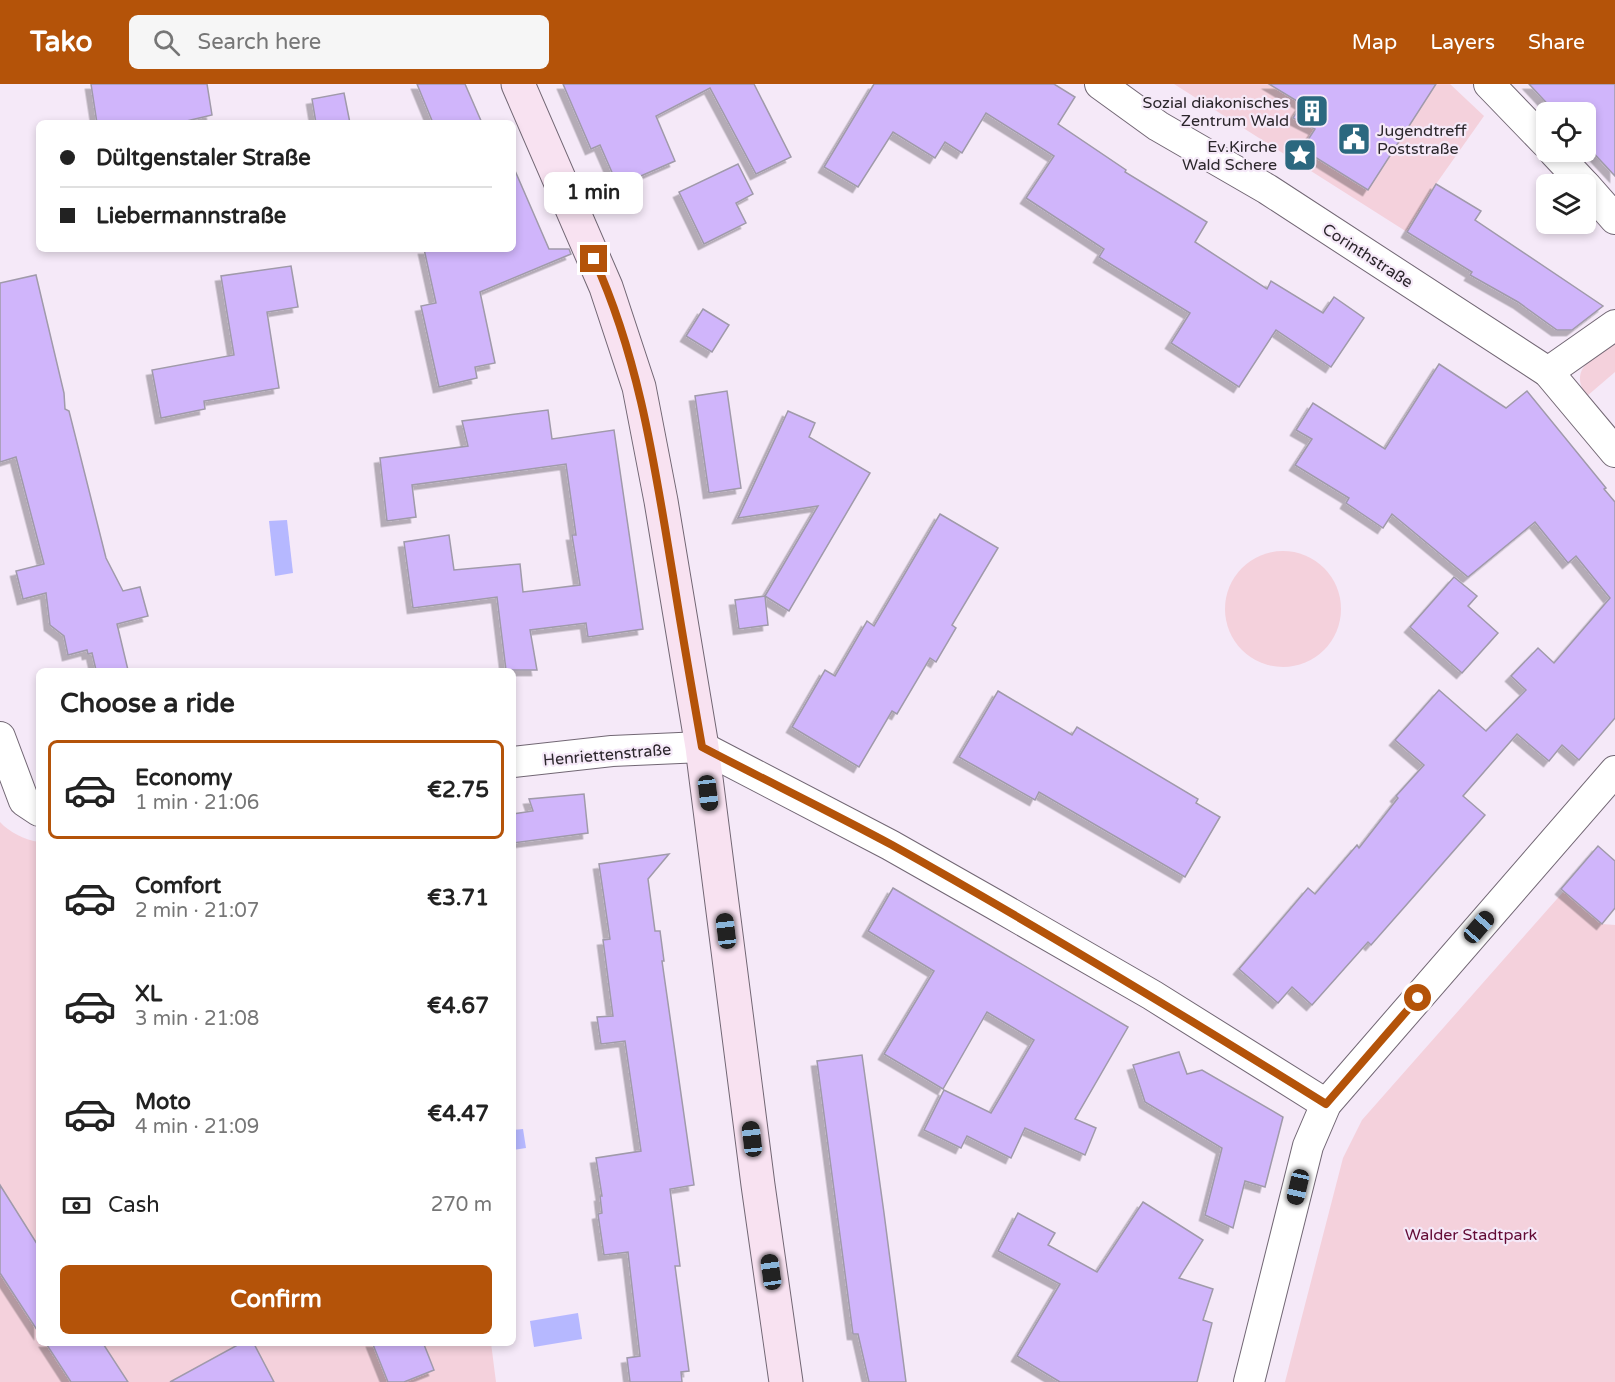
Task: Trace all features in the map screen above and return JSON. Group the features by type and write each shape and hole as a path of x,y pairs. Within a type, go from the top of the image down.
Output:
{"main road":[{"path":"518,84 606,287 639,387 661,501 702,747 758,1185 786,1382"}],"street":[{"name":"Corinthstraße","path":"1100,84 1158,126 1266,189 1548,372 1615,452"},
{"path":"1489,84 1536,133"},
{"path":"1563,162 1575,174"},
{"path":"1596,197 1615,219"},
{"path":"1548,372 1615,325"},
{"path":"0,737 24,801 36,809"},
{"name":"Henriettenstraße","path":"516,762 612,751 702,747 890,844 1152,995 1326,1104"},
{"path":"1248,1382 1308,1146 1326,1104 1615,771"}],"green space":[{"path":"1174,84 1450,84 1484,116 1436,184 1407,232"},
{"path":"1615,342 1615,372 1587,396 1580,378 1582,371 1592,358"},
{"path":"1283,551 1305,555 1324,568 1337,587 1341,609 1337,631 1324,650 1305,663 1283,667 1261,663 1242,650 1229,631 1225,609 1229,587 1242,568 1261,555"},
{"path":"0,822 18,835 36,841 36,1346 491,1346 496,1382 0,1382"},
{"name":"Walder Stadtpark","path":"1564,891 1602,924 1615,925 1615,1382 1285,1382 1343,1158 1362,1120"}],"water":[{"path":"287,520 293,573 275,576 269,521"},
{"path":"523,1129 526,1148 516,1150 516,1130"},
{"path":"578,1313 582,1339 534,1347 530,1321"}],"building":[{"path":"91,84 207,84 212,115 191,120 97,120"},
{"path":"417,84 465,84 481,120 432,120"},
{"path":"563,84 754,84 791,157 756,174 710,88 656,116 675,161 618,186 600,145 591,149"},
{"path":"874,84 1054,84 1075,97 1058,124 1126,170 1125,172 1207,222 1195,242 1267,289 1271,281 1323,313 1334,297 1364,318 1331,367 1276,330 1239,387 1171,343 1190,313 1099,257 1104,249 1026,198 1054,156 986,113 962,153 945,142 935,158 893,132 858,187 824,167"},
{"name":"Jugendtreff Poststraße","path":"1269,84 1436,84 1368,190 1302,149 1315,129 1293,118 1302,104"},
{"path":"1529,84 1615,84 1615,176 1596,156 1596,102 1546,102"},
{"path":"344,93 349,120 316,120 312,99"},
{"path":"738,164 753,194 736,203 746,223 704,244 679,192"},
{"path":"516,173 549,249 569,249 571,254 480,292 495,363 475,367 477,378 439,387 421,306 436,303 425,252 516,252"},
{"path":"1436,184 1481,211 1475,220 1603,306 1572,330 1557,330 1518,302 1470,275 1472,272 1407,232"},
{"path":"291,266 298,307 267,312 279,388 204,401 205,409 161,418 152,370 234,355 221,276"},
{"path":"36,275 64,393 65,409 69,411 106,558 123,591 140,587 148,616 117,624 128,668 96,668 92,653 88,654 87,650 68,655 64,636 50,625 46,593 23,599 16,571 44,564 16,457 0,462 0,283"},
{"path":"703,309 729,325 712,352 686,336"},
{"path":"1439,364 1506,408 1527,391 1615,502 1615,718 1579,760 1562,745 1549,761 1517,734 1463,796 1485,815 1371,945 1368,942 1312,1005 1292,987 1278,1003 1239,969 1308,888 1315,894 1357,845 1359,848 1398,798 1396,796 1424,765 1395,740 1439,690 1486,731 1526,690 1511,676 1538,648 1554,663 1610,598 1576,556 1568,563 1535,522 1468,577 1392,514 1383,528 1346,503 1349,498 1295,465 1312,439 1296,430 1313,403 1385,449"},
{"path":"727,391 741,488 709,493 695,396"},
{"path":"548,410 552,439 614,430 643,629 588,637 586,623 530,630 537,670 516,670 516,668 506,668 497,597 413,608 404,542 449,535 454,570 520,564 523,592 580,585 572,535 576,535 566,464 412,485 416,517 387,521 380,458 468,446 462,421"},
{"path":"788,411 815,423 809,437 870,473 789,611 765,596 818,506 738,518"},
{"path":"940,514 998,548 952,625 956,628 936,662 930,658 897,714 892,711 859,767 792,727 825,670 835,676 867,621 874,626"},
{"path":"1454,577 1477,596 1468,606 1498,633 1462,673 1410,627"},
{"path":"765,596 768,625 739,629 735,600"},
{"path":"998,691 1072,735 1077,727 1198,799 1196,803 1220,817 1185,877 1039,792 1035,800 959,757"},
{"path":"584,794 588,833 516,843 516,814 533,811 529,799"},
{"path":"1598,846 1615,861 1615,908 1602,924 1561,889"},
{"path":"669,854 648,879 655,931 660,931 664,961 662,961 694,1185 670,1189 680,1266 675,1266 689,1371 681,1372 682,1382 630,1382 627,1358 640,1356 628,1252 604,1255 598,1214 602,1213 600,1196 602,1196 596,1158 641,1151 625,1041 601,1044 597,1017 613,1016 603,940 610,939 599,864"},
{"path":"893,888 1128,1027 1075,1119 1096,1128 1085,1155 1025,1128 1011,1158 967,1136 961,1148 924,1130 944,1090 991,1113 1034,1040 987,1012 943,1089 884,1054 934,971 868,931"},
{"path":"1179,1052 1187,1074 1202,1070 1283,1117 1265,1187 1245,1181 1233,1228 1205,1215 1222,1148 1145,1102 1133,1065"},
{"path":"862,1055 906,1382 869,1382 858,1334 853,1334 817,1061"},
{"path":"0,1185 36,1242 36,1328 0,1273"},
{"path":"1143,1202 1203,1240 1179,1278 1213,1289 1203,1320 1212,1323 1197,1382 1060,1382 1017,1356 1060,1284 998,1251 1018,1213 1055,1233 1048,1245 1097,1272"},
{"path":"48,1346 105,1346 128,1382 71,1382"},
{"path":"236,1346 255,1346 274,1382 170,1382"},
{"path":"374,1346 425,1346 434,1370 404,1382 388,1382"}],"place":[{"name":"Sozial diakonisches Zentrum Wald","path":"1312,111"},
{"name":"Jugendtreff Poststraße","path":"1354,139"},
{"name":"Ev.Kirche Wald Schere","path":"1300,155"}],"route":[{"path":"594,259 606,287 639,387 661,501 702,747 890,844 1152,995 1326,1104 1418,998"}]}
